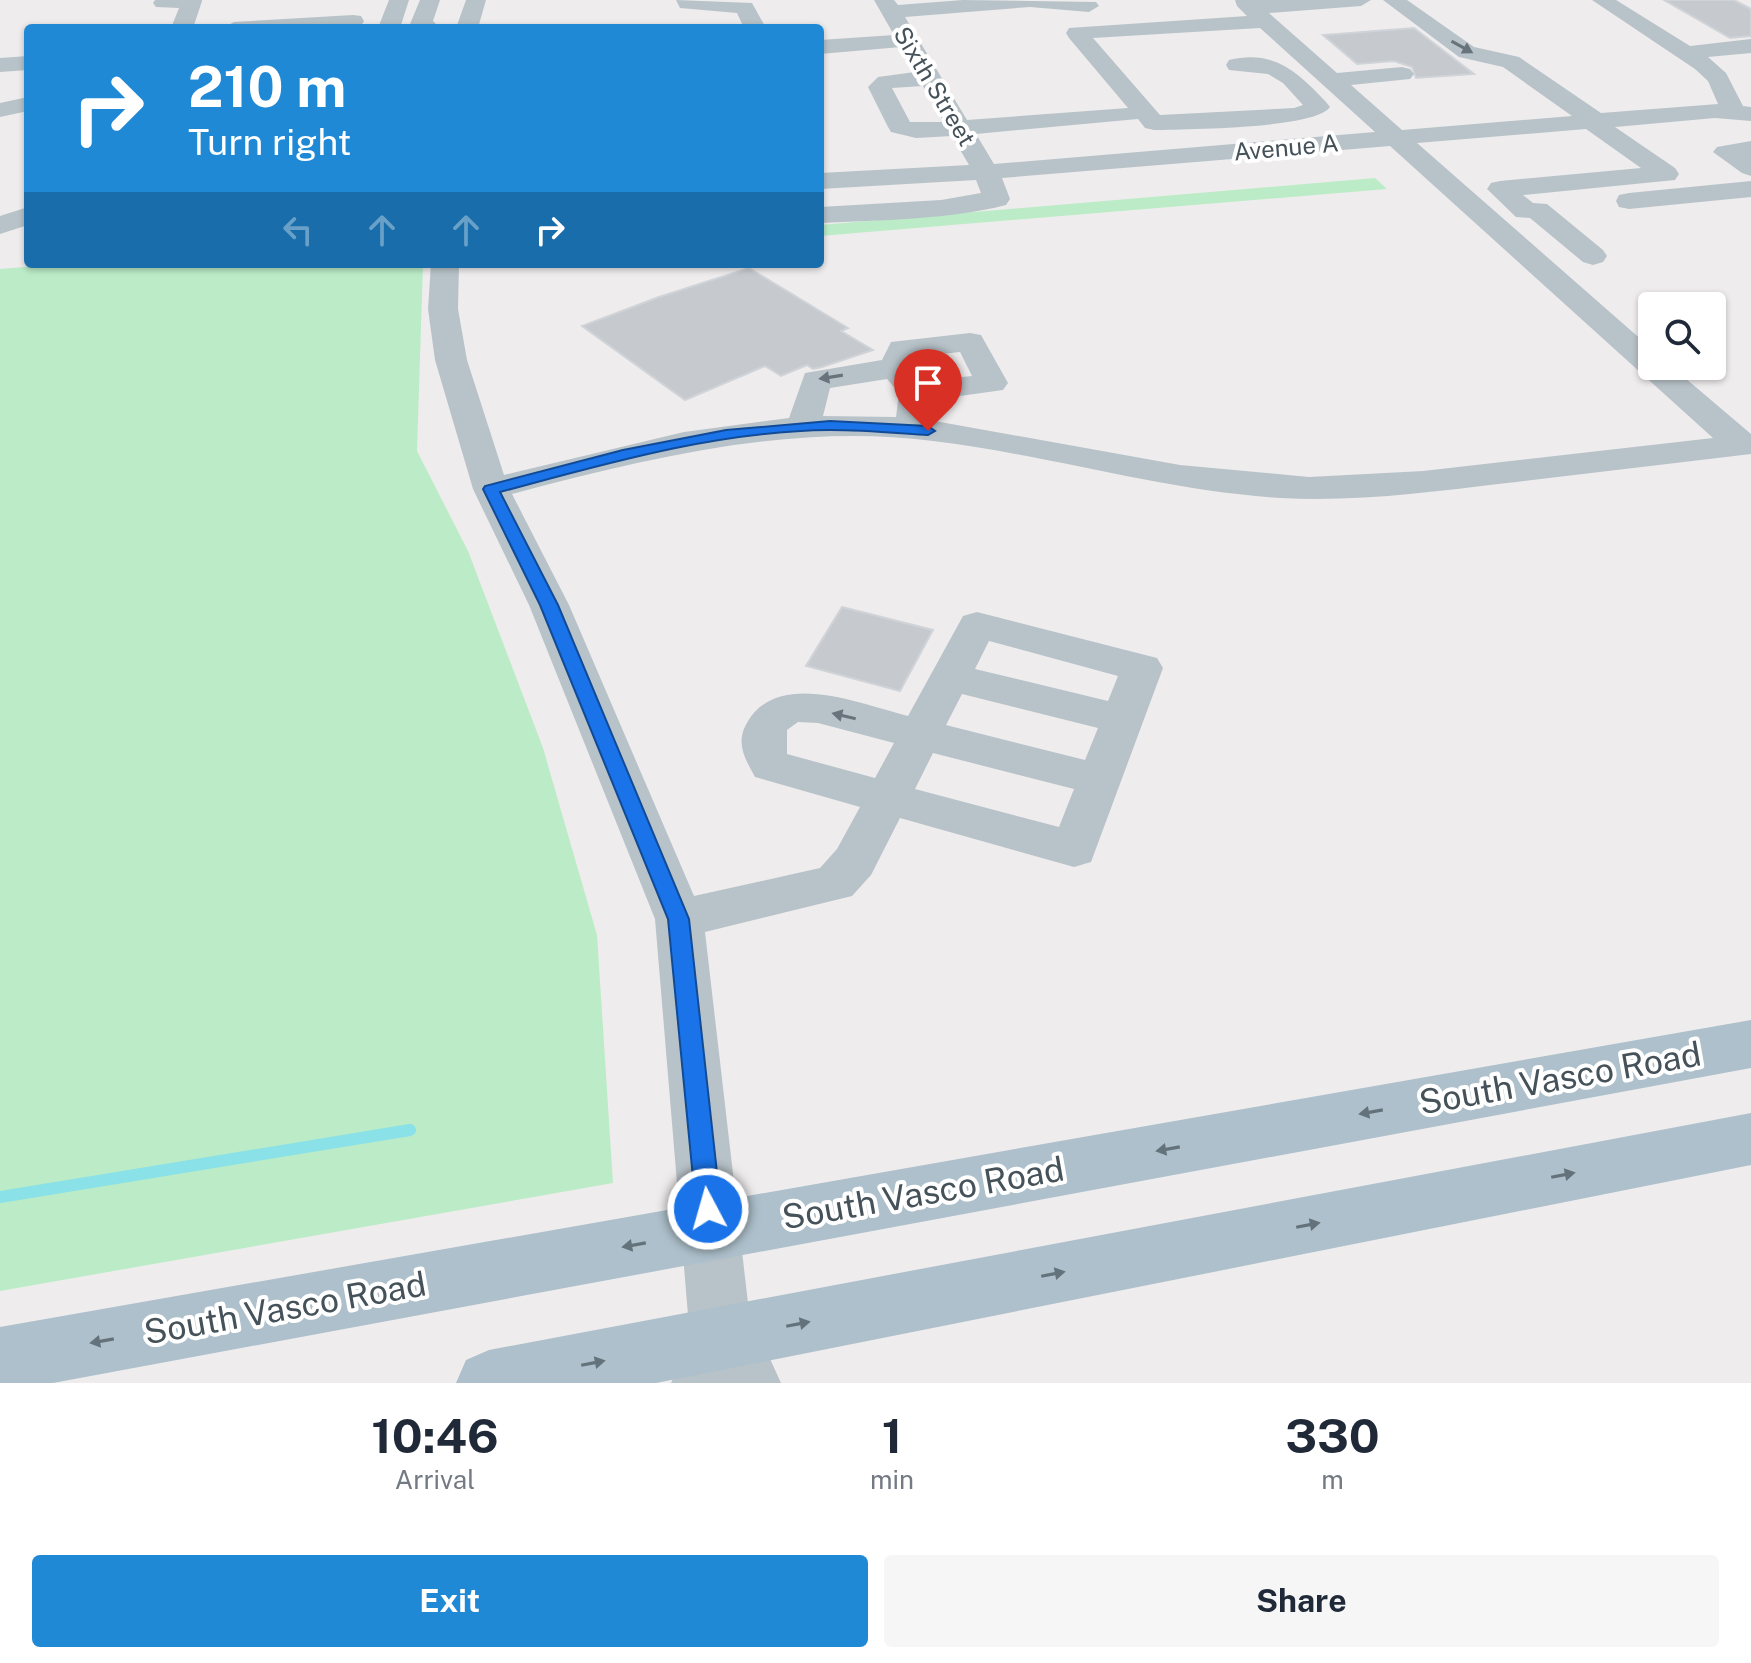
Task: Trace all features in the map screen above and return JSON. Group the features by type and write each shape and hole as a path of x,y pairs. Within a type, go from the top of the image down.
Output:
{"main road":[{"name":"South Vasco Road","path":"0,1360 1751,1044"},
{"path":"489,1383 724,1368 1751,1139"}],"street":[{"path":"351,24 362,0"},
{"path":"390,24 399,0"},
{"path":"421,24 430,0"},
{"path":"468,24 476,0"},
{"path":"686,0 687,4 745,7 753,24"},
{"path":"1203,0 1228,23"},
{"path":"1237,65 1268,64 1282,70 1318,107 1297,115 1154,123 1077,33 1228,23 1253,10 1361,0"},
{"path":"1393,0 1467,52 1511,62 1695,194"},
{"path":"1602,0 1688,53 1751,134"},
{"path":"153,24 164,1 192,1 183,24"},
{"path":"887,6 1030,1 1117,4"},
{"name":"Sixth Street","path":"887,6 980,162"},
{"path":"1253,10 1332,80 1387,122 1483,215 1638,353"},
{"path":"1636,21 1667,17 1664,13"},
{"path":"1419,19 1458,16"},
{"path":"1481,33 1505,50 1511,62"},
{"path":"824,47 908,40"},
{"path":"1688,53 1751,46"},
{"path":"0,65 24,63"},
{"path":"1332,80 1402,74"},
{"path":"930,78 886,82 880,87 900,127 916,131 955,119 1129,115 1146,137"},
{"name":"Avenue A","path":"824,181 1387,122 1594,121 1723,98"},
{"path":"0,110 24,105"},
{"path":"824,160 980,162 1146,137 1321,123 1387,122"},
{"path":"1751,149 1726,152 1751,168"},
{"path":"824,215 985,203 997,199 980,162"},
{"path":"1593,256 1500,189 1666,174"},
{"path":"1483,215 1751,189"},
{"path":"0,216 24,214"},
{"path":"0,226 24,216"},
{"path":"445,268 443,309 451,360 491,489 549,605 679,919 724,1368"},
{"path":"803,427 816,380 905,380 911,429"},
{"path":"1669,380 1746,444"},
{"path":"491,489 623,454 704,438 803,427 911,429 1229,482 1327,488 1423,482 1746,444"},
{"path":"679,919 835,883 854,862 887,798 920,734 977,625 1142,668 1123,719 1074,849 887,798 771,766 762,755 760,743 764,730 773,719 802,706 920,734 1100,780"}],"green space":[{"path":"1375,178 1387,189 824,236 824,225"},
{"path":"423,268 417,451 468,551 543,748 597,935 613,1183 0,1291 0,269"}],"building":[{"path":"1664,0 1734,0 1751,9 1751,36 1730,38"},
{"path":"1414,28 1474,74 1416,78 1412,67 1394,61 1357,64 1323,35"},
{"path":"749,268 848,328 841,331 873,350 822,367 813,369 807,365 781,376 765,366 685,400 582,326 659,297"},
{"path":"842,607 933,630 900,691 806,666"}],"waterway":[{"path":"0,1197 410,1130"}],"route":[{"path":"708,1209 679,919 549,605 491,489 623,454 770,429 883,426 928,431"}]}
